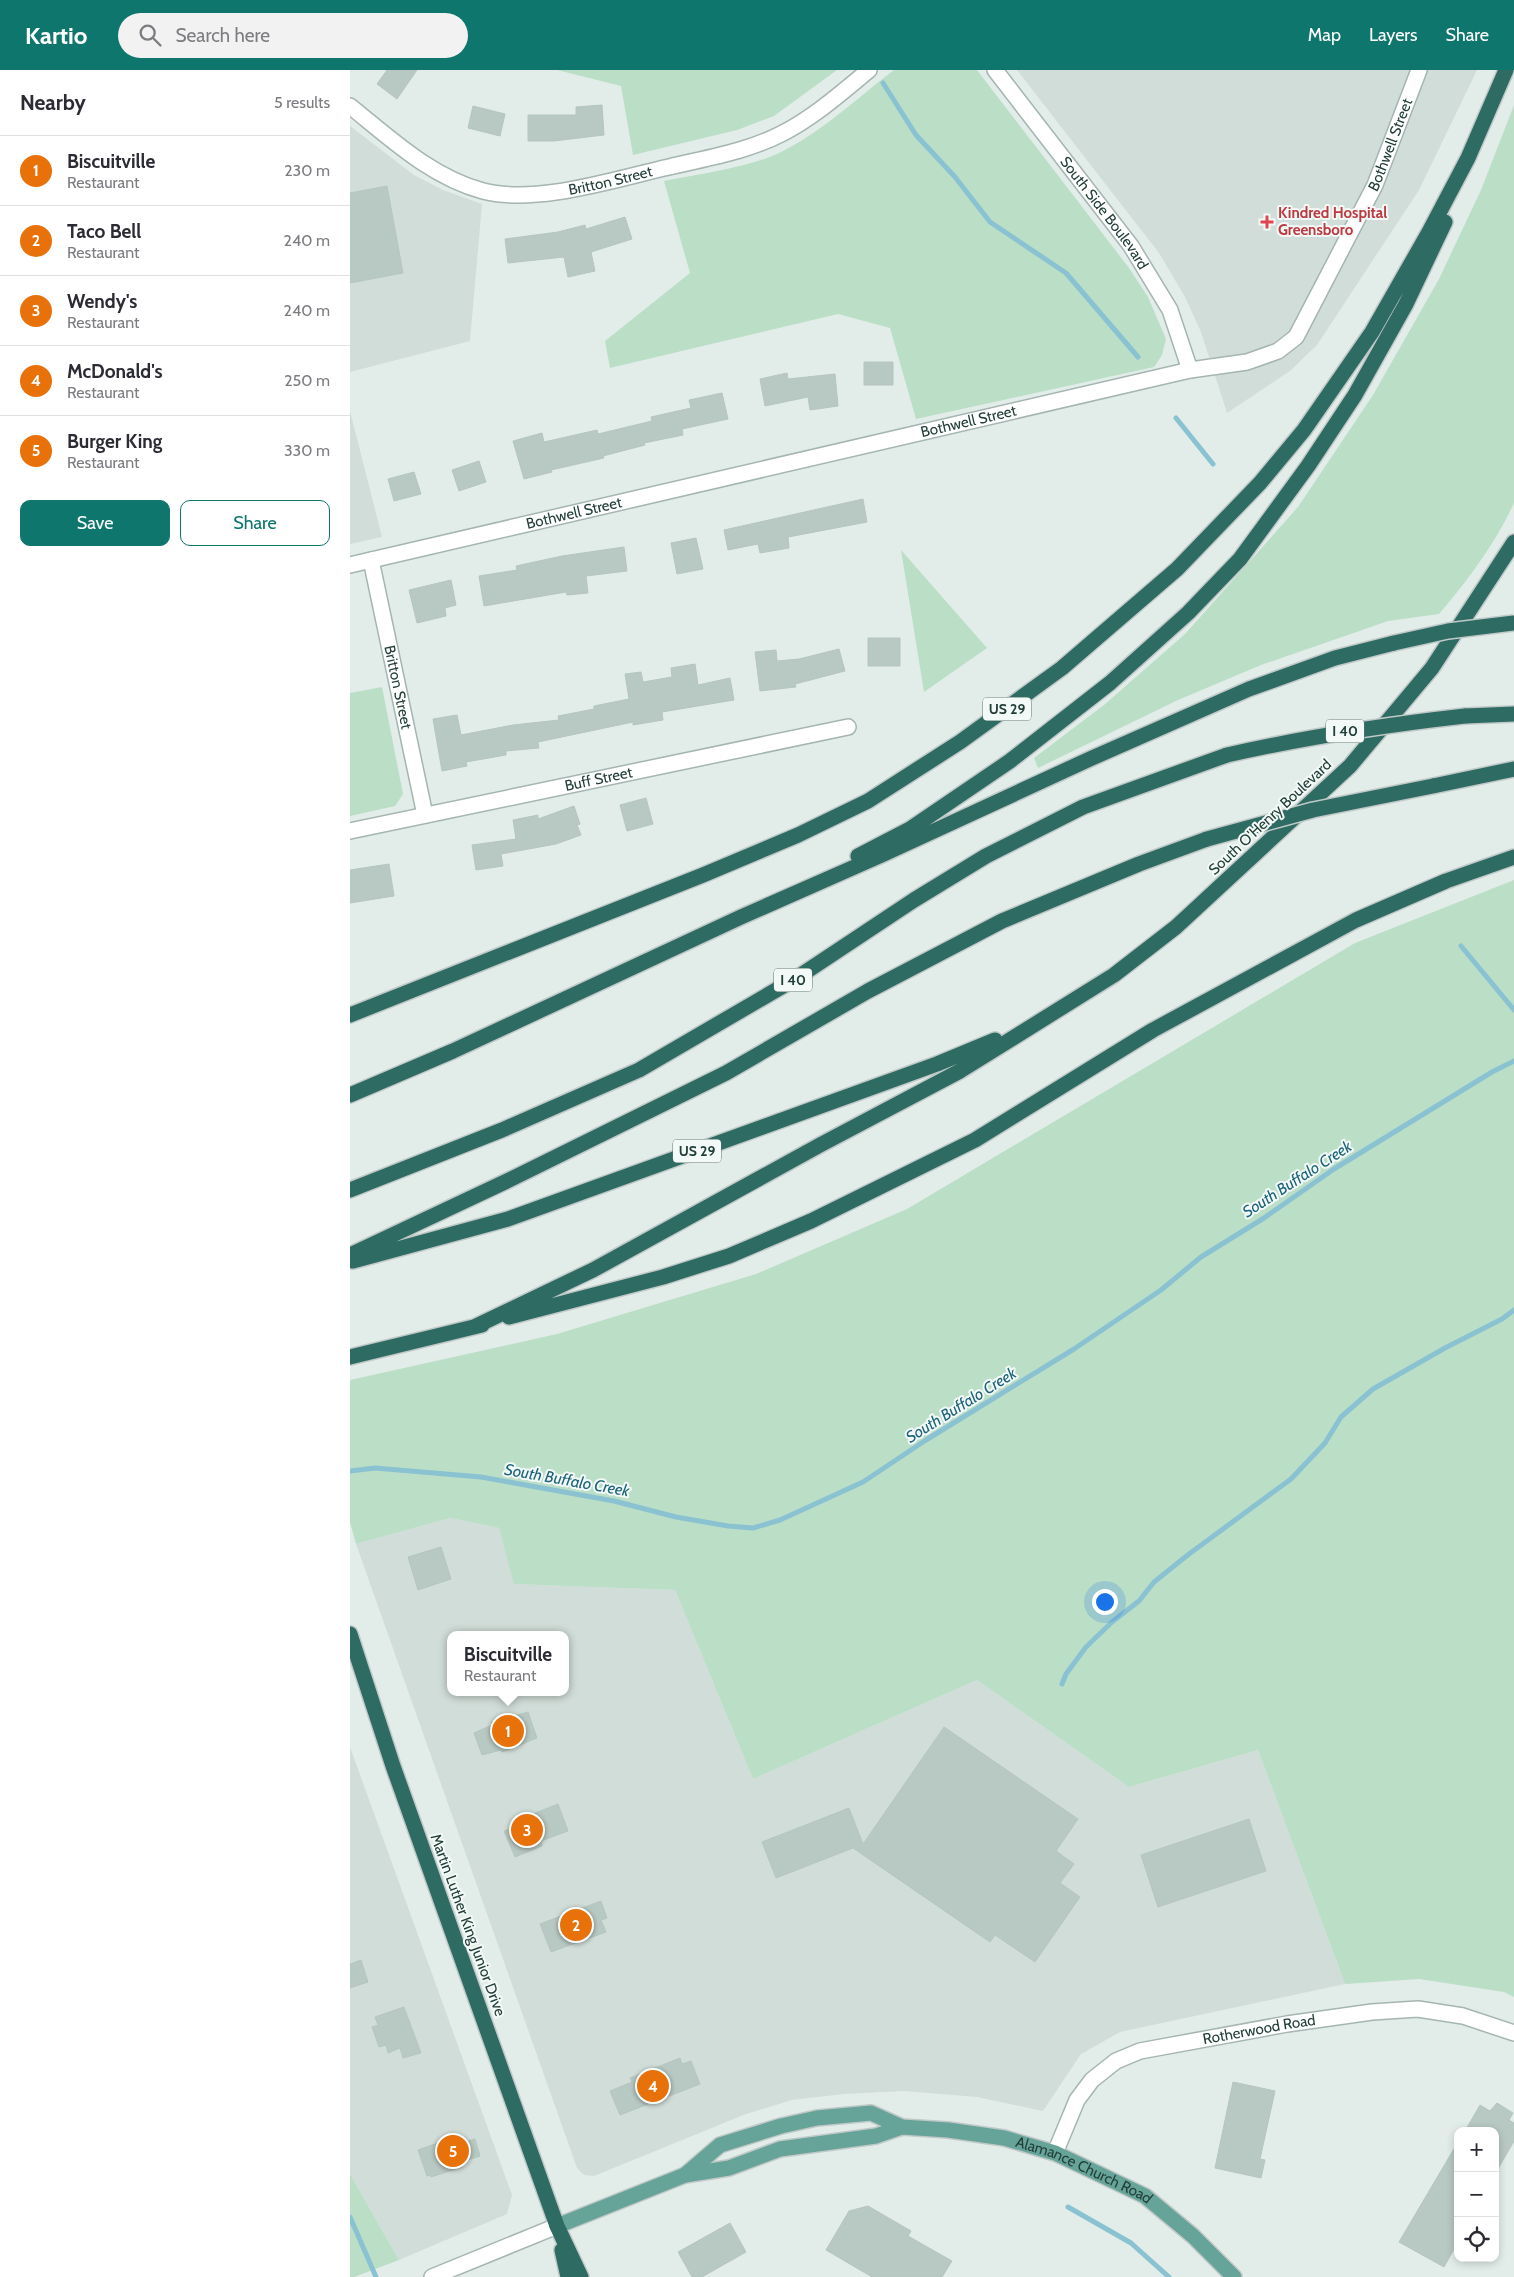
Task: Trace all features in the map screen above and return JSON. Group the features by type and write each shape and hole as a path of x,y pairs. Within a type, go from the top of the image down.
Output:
{"highway":[{"name":"US 29","path":"350,1015 703,875 798,835 868,801 960,742 1062,668 1177,569 1260,483 1304,430 1372,332 1429,232 1468,158 1506,70"},
{"path":"741,916 910,829 1010,761 1110,683 1188,613 1240,559 1308,466 1355,395 1406,304 1448,216 1468,158"},
{"name":"South O'Henry Boulevard","path":"1038,1022 1114,975 1176,927 1350,766 1432,668 1514,542"},
{"path":"350,1095 453,1051 741,916 884,854 1092,758 1249,689 1335,658 1394,643 1448,631 1514,622"},
{"name":"I 40","path":"350,1190 502,1130 639,1070 795,978 914,900 986,856 1084,807 1227,755 1301,738 1391,724 1465,716 1514,714"},
{"path":"350,1255 726,1074 868,991 1002,921 1139,864 1207,839 1313,810 1514,769"},
{"path":"350,1357 474,1327 663,1277 728,1256 811,1221 974,1140 1153,1030 1356,920 1446,881 1514,857"},
{"name":"US 29","path":"350,1262 508,1218 938,1064 1038,1022"},
{"path":"474,1327 593,1270 960,1070 1038,1022"},
{"name":"Martin Luther King Junior Drive","path":"350,1634 393,1766 557,2226"},
{"path":"557,2226 568,2277"},
{"path":"557,2226 581,2277"}],"main road":[{"name":"Alamance Church Road","path":"685,2175 720,2145 780,2126 817,2118 871,2113 902,2127 948,2130 1004,2138 1055,2153 1145,2196 1193,2236 1234,2277"},
{"name":"Alamance Church Road","path":"557,2226 685,2175 729,2168 780,2149 876,2136 902,2127"}],"street":[{"name":"Britton Street","path":"350,106 412,155 451,180 484,191 523,195 575,188 739,150 780,135 813,115 869,70"},
{"name":"South Side Boulevard","path":"995,70 1130,246 1170,310 1190,370"},
{"name":"Bothwell Street","path":"350,565 1190,370 1248,362 1278,351 1296,337 1375,185 1419,70"},
{"name":"Britton Street","path":"371,560 425,815"},
{"name":"Buff Street","path":"350,832 848,727"},
{"name":"Rotherwood Road","path":"1055,2153 1077,2100 1092,2080 1116,2061 1140,2051 1287,2024 1372,2012 1418,2009 1463,2016 1514,2033"},
{"path":"432,2277 557,2226"}],"shaded area":[{"name":"Kindred Hospital Greensboro","path":"1017,70 1477,70 1419,190 1317,345 1290,371 1227,413 1201,332 1185,297 1159,253"},
{"path":"350,126 414,175 443,190 482,204 470,341 350,372"},
{"path":"350,411 382,537 350,544"},
{"path":"450,1518 499,1528 515,1584 675,1590 753,1779 977,1680 1129,1787 1258,1750 1345,1984 1120,2032 1081,2054 1043,2111 977,2097 904,2091 844,2094 792,2100 746,2114 594,2176 584,2175 577,2168 356,1544"},
{"path":"350,1747 512,2195 507,2214 399,2260 350,2174"}],"green space":[{"path":"557,70 837,70 774,116 737,130 633,155 621,86"},
{"path":"894,70 977,70 1129,268 1148,297 1166,339 1162,355 1154,367 916,419 890,328 838,314 610,368 605,341 690,273 664,181 738,167 779,153 809,136"},
{"path":"1514,105 1514,503 1507,518 1480,561 1439,614 1388,621 1261,665 1178,700 1038,768 1034,758 1104,705 1185,634 1298,507 1373,395 1439,279 1481,190"},
{"path":"901,550 987,648 924,692"},
{"path":"382,687 403,794 395,806 350,816 350,693"},
{"path":"1514,880 1514,1997 1504,1992 1419,1979 1345,1984 1258,1750 1129,1787 977,1680 753,1779 675,1590 514,1584 499,1528 450,1518 356,1544 350,1522 350,1380 557,1334 756,1274 907,1209 1355,943"},
{"path":"350,2174 399,2260 354,2277 350,2277"}],"building":[{"path":"387,70 417,70 397,99 377,84"},
{"path":"602,105 604,135 554,141 528,141 528,115 576,115 576,107"},
{"path":"473,106 505,114 500,136 468,128"},
{"path":"387,186 403,273 350,283 350,193"},
{"path":"625,217 632,239 591,252 595,271 568,277 564,257 508,263 505,239 558,232 585,225 586,229"},
{"path":"864,362 893,362 893,385 864,385"},
{"path":"787,373 788,379 835,374 838,406 810,410 808,397 765,406 760,379"},
{"path":"722,393 728,419 682,429 683,435 644,443 645,445 603,456 604,458 551,470 552,472 524,479 513,441 542,433 544,442 597,430 598,434 652,421 651,417 691,408 689,400"},
{"path":"479,461 486,482 459,491 452,470"},
{"path":"414,472 421,494 394,501 388,479"},
{"path":"863,499 867,522 788,537 789,548 760,553 758,544 728,550 724,530"},
{"path":"696,538 703,569 677,574 671,543"},
{"path":"624,547 627,571 586,576 588,593 567,595 566,592 484,606 479,576 517,570 516,566 562,556"},
{"path":"451,580 456,605 445,608 446,616 417,623 409,590"},
{"path":"868,638 900,638 900,666 868,666"},
{"path":"839,649 845,671 795,684 796,687 760,691 755,652 776,650 777,661 799,659"},
{"path":"695,664 698,685 730,678 734,700 662,712 663,720 633,725 633,722 538,742 539,748 506,751 506,755 466,762 467,766 442,771 433,719 457,715 461,735 513,725 559,720 558,716 594,709 594,706 629,699 625,674 641,672 643,682 672,677 671,668"},
{"path":"646,798 653,824 627,831 620,805"},
{"path":"574,806 580,824 577,825 581,835 556,844 501,854 503,866 476,870 472,845 516,839 513,820 538,815 538,819"},
{"path":"389,864 394,896 350,903 350,870"},
{"path":"441,1547 451,1579 418,1590 408,1557"},
{"path":"528,1712 537,1738 502,1752 501,1750 482,1755 474,1733 492,1725 491,1722"},
{"path":"944,1727 1078,1819 1056,1851 1074,1864 1060,1883 1080,1897 1035,1962 995,1935 990,1942 853,1848 776,1878 762,1842 849,1808 863,1844"},
{"path":"558,1804 568,1831 541,1841 542,1846 515,1857 504,1831 522,1824 520,1819"},
{"path":"1249,1819 1266,1871 1158,1907 1141,1855"},
{"path":"601,1901 607,1918 601,1920 606,1932 551,1952 540,1924"},
{"path":"361,1960 368,1982 350,1988 350,1964"},
{"path":"404,2007 421,2053 403,2058 400,2048 388,2053 386,2045 379,2047 372,2027 378,2025 375,2017"},
{"path":"680,2058 682,2064 691,2061 700,2084 620,2115 610,2091 632,2082 630,2078"},
{"path":"1233,2082 1275,2091 1260,2159 1265,2160 1261,2178 1215,2168"},
{"path":"1497,2103 1513,2113 1509,2120 1514,2123 1514,2141 1499,2167 1499,2127 1467,2127 1480,2105 1490,2111"},
{"path":"452,2138 455,2145 475,2139 480,2156 461,2162 462,2167 431,2177 430,2175 427,2176 418,2150"},
{"path":"1454,2149 1454,2249 1444,2267 1399,2242"},
{"path":"868,2206 911,2231 908,2236 952,2261 942,2277 872,2277 826,2250 849,2211"},
{"path":"730,2223 746,2252 702,2277 692,2277 678,2252"}],"waterway":[{"path":"883,83 916,135 955,177 990,222 1066,273 1138,357"},
{"path":"1176,418 1213,464"},
{"path":"1461,946 1514,1010"},
{"name":"South Buffalo Creek","path":"350,1471 375,1468 481,1477 614,1501 676,1517 728,1526 753,1528 780,1520 863,1482 926,1440 1074,1349 1161,1290 1201,1257 1264,1218 1334,1169 1492,1072 1514,1061"},
{"path":"1062,1684 1066,1674 1086,1647 1112,1622 1139,1601 1154,1582 1291,1479 1325,1443 1341,1417 1373,1389 1445,1348 1502,1319 1514,1310"},
{"path":"1068,2207 1131,2243 1169,2277"},
{"name":"South Buffalo Creek","path":"350,2217 376,2277"}],"place":[{"name":"Kindred Hospital Greensboro","path":"1267,222"},
{"name":"Biscuitville","path":"508,1731"},
{"name":"Wendy's","path":"527,1830"},
{"name":"Taco Bell","path":"576,1925"},
{"name":"McDonald's","path":"653,2086"},
{"name":"Burger King","path":"453,2151"}]}
